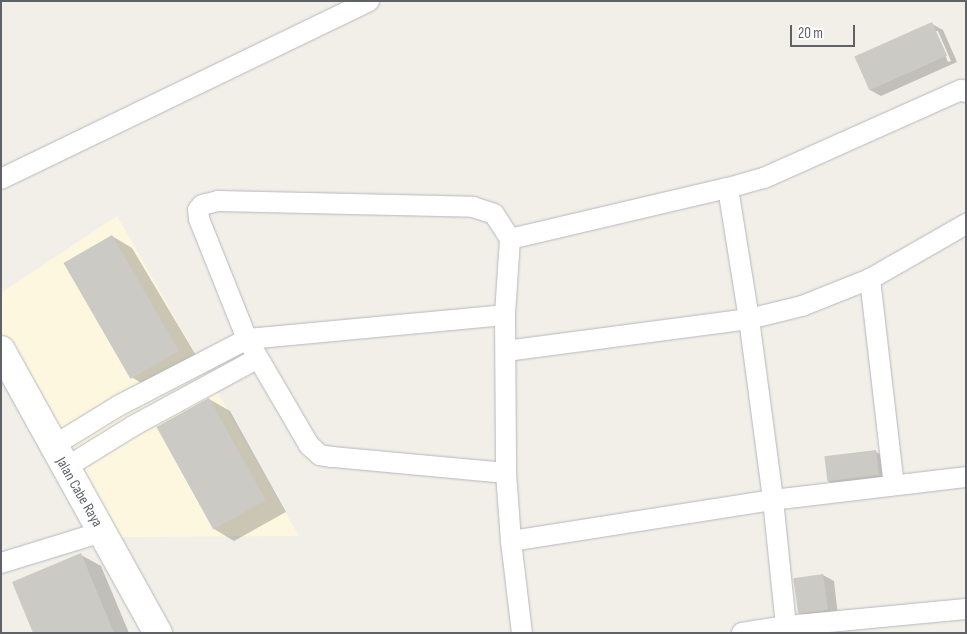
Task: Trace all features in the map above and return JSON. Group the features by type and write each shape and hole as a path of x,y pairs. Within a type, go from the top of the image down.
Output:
{"main road":[{"name":"Jalan Cabe Raya","path":"1,350 158,633"}],"street":[{"path":"3,174 369,1"},
{"path":"510,239 764,178 961,90 966,92"},
{"path":"728,188 749,319 773,500 786,626"},
{"path":"506,474 320,455 309,445 246,339 199,219 198,210 202,205 218,200 473,207 494,214 510,239 505,315 506,474 511,540 522,633"},
{"path":"506,351 749,319 802,306 870,279 966,224"},
{"path":"870,279 894,485"},
{"path":"59,457 118,406 246,339 505,315"},
{"path":"59,457 133,426 258,358"},
{"path":"511,540 773,500 966,477"},
{"path":"1,563 102,532"},
{"path":"742,633 786,626 966,609"}],"shaded area":[{"path":"117,216 299,536 115,537 1,334 1,293"}],"building":[{"path":"932,22 947,56 869,90 854,57"},
{"path":"112,235 179,351 131,379 64,263"},
{"path":"209,398 266,500 213,529 157,427"},
{"path":"876,450 879,475 827,481 824,456"},
{"path":"81,553 114,633 33,633 12,582"},
{"path":"823,574 828,610 798,614 793,578"}]}
